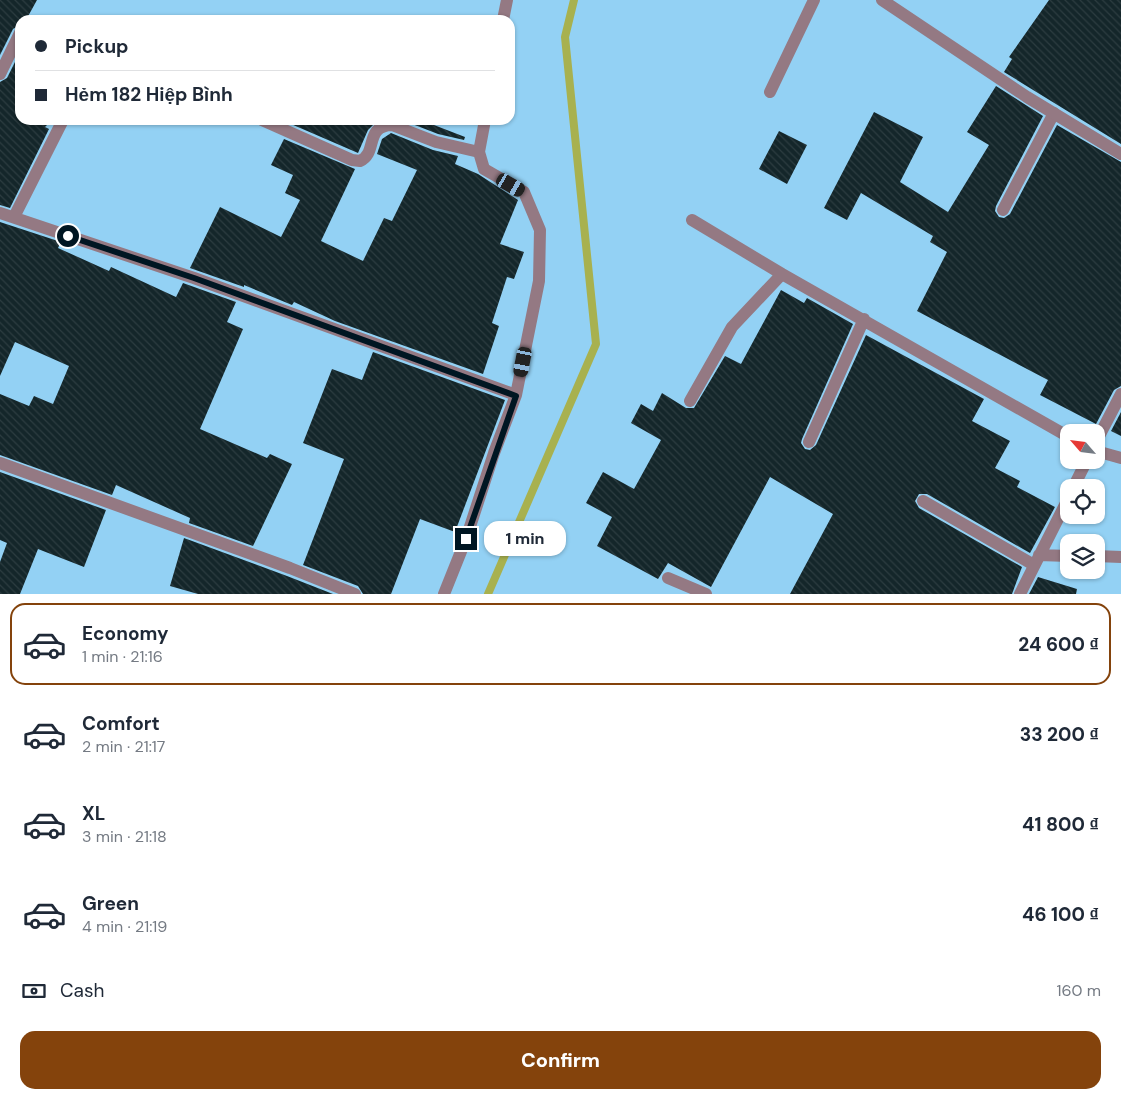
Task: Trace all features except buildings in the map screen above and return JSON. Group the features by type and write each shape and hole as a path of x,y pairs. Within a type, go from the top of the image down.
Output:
{"street":[{"path":"504,15 506,0"},
{"path":"770,92 814,0"},
{"path":"882,0 1054,113 1121,154"},
{"path":"0,74 15,43"},
{"path":"1003,210 1054,113"},
{"path":"14,217 60,125"},
{"path":"273,125 352,160 364,160 375,132 379,127 386,125"},
{"path":"392,125 436,142 480,152"},
{"path":"444,594 516,396 539,281 540,230 524,192 484,169 480,152 484,125"},
{"path":"0,213 194,278 516,396"},
{"path":"692,220 782,274 1060,431"},
{"path":"690,401 732,327 782,274"},
{"path":"809,442 864,319"},
{"path":"1105,425 1121,394"},
{"path":"1105,454 1121,458"},
{"path":"0,464 290,568 355,594"},
{"path":"924,501 1037,560 1060,557"},
{"path":"1020,594 1060,515"},
{"path":"1105,556 1121,557"},
{"path":"668,578 706,594"}],"waterway":[{"path":"488,594 596,344 565,37 574,0"}],"route":[{"path":"68,236 194,278 516,396 494,453 466,539"}]}
